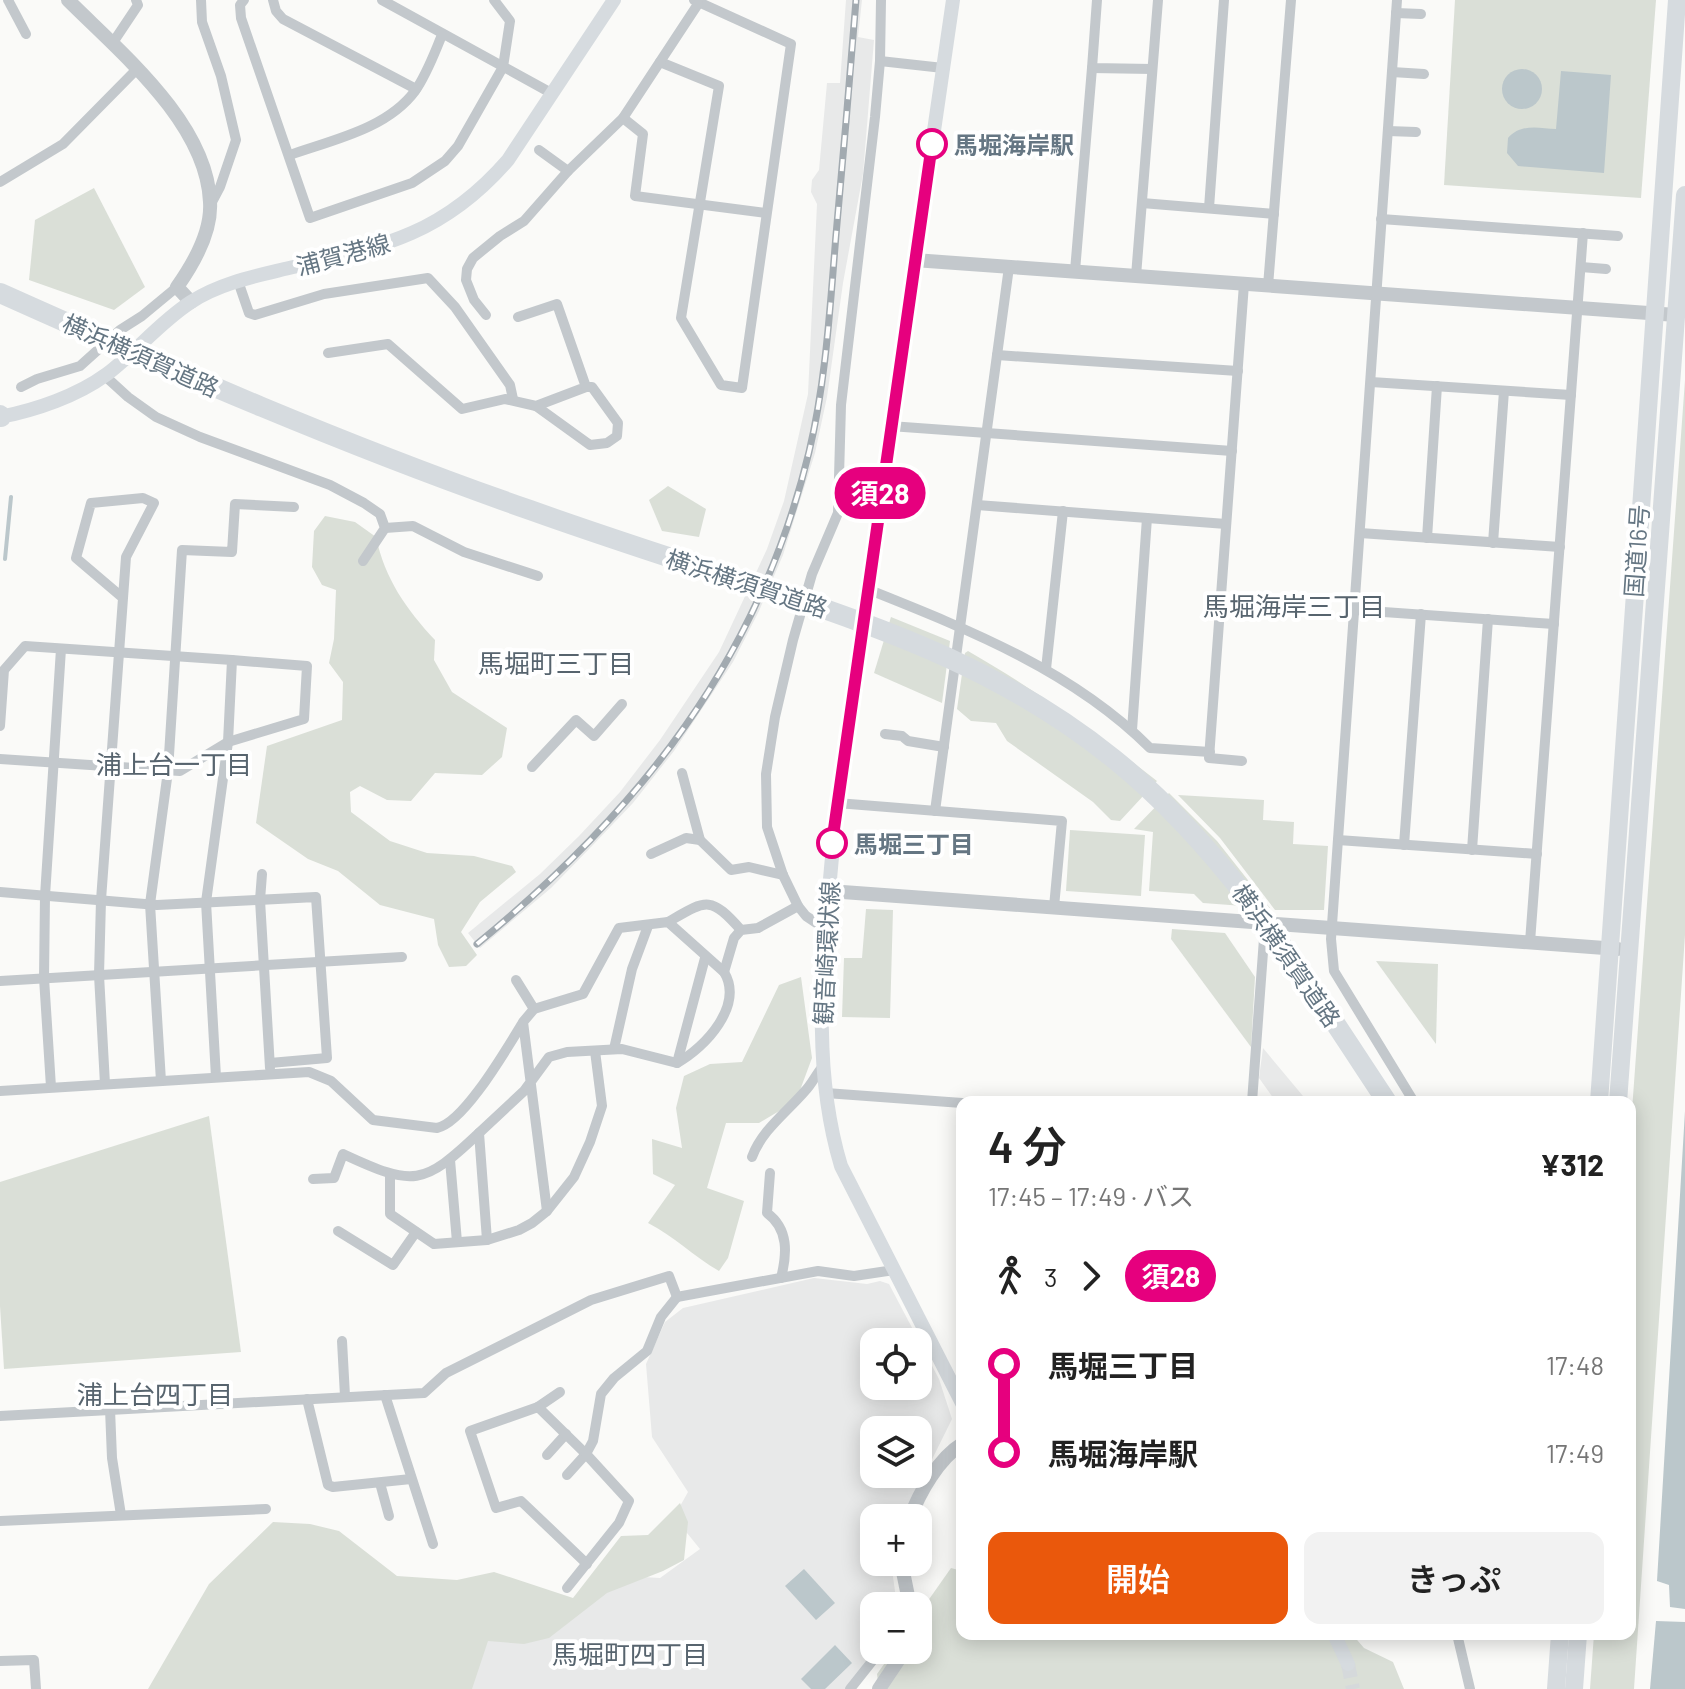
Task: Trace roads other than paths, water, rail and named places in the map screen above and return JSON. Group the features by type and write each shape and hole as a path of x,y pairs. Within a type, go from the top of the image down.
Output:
{"highway":[{"name":"国道16号","path":"1599,1096 1677,0"},
{"name":"国道16号","path":"1618,1096 1685,195"},
{"name":"横浜横須賀道路","path":"0,293 100,342"},
{"name":"横浜横須賀道路","path":"0,301 195,384 417,470 675,563 901,635 1012,688 1117,761 1183,822 1244,891 1373,1096"},
{"name":"横浜横須賀道路","path":"1294,968 1383,1096"},
{"path":"1556,1689 1560,1640"},
{"path":"1574,1689 1578,1640"}],"main road":[{"name":"浦賀港線","path":"0,417 27,412 105,376 191,302 238,281 385,245 417,233 442,218 488,183 508,160 614,0"},
{"name":"観音崎環状線","path":"953,0 837,803 824,928 820,1006 826,1093 841,1166 956,1391"},
{"path":"1337,1640 1348,1664"}],"street":[{"path":"8,0 26,34"},
{"path":"68,0 137,69 172,111 187,133 206,178 211,204"},
{"path":"112,44 138,5 136,0"},
{"path":"21,387 80,366 120,330 177,287 200,248 211,204 236,140 221,76 202,22 201,0"},
{"path":"244,0 240,5 241,18 310,218 412,183 445,161 458,146 503,67 510,21 494,0"},
{"path":"273,0 276,11 283,19 416,89"},
{"path":"382,0 553,94"},
{"path":"824,928 806,916 798,906 783,875 767,827 766,774 775,717 793,640 812,574 838,513 841,405 880,61 881,0"},
{"path":"1075,271 1097,0"},
{"path":"1136,276 1158,0"},
{"path":"1209,208 1224,0"},
{"path":"1268,286 1291,0"},
{"path":"1397,0 1331,955 1334,971 1410,1096"},
{"path":"486,315 470,292 466,280 473,258 524,221 568,171 623,118 696,2 791,44 742,388 721,385 681,318 719,86 660,62"},
{"path":"1396,13 1421,14"},
{"path":"290,155 376,124 409,98 442,35"},
{"path":"880,61 943,68"},
{"path":"1092,68 1152,69"},
{"path":"0,182 63,144 137,69"},
{"path":"1392,72 1424,74"},
{"path":"623,118 643,134 635,196 766,213"},
{"path":"1388,131 1416,132"},
{"path":"539,150 568,171"},
{"path":"1142,203 1274,214"},
{"path":"1381,219 1618,236"},
{"path":"1530,942 1583,233"},
{"path":"914,260 1676,315"},
{"path":"935,811 1009,267"},
{"path":"1581,267 1606,269"},
{"path":"238,281 246,308 255,315 324,294 428,278 455,307 510,385 513,399"},
{"path":"1242,761 1209,758 1244,284"},
{"path":"177,287 191,302"},
{"path":"455,307 470,292"},
{"path":"518,317 557,304 586,387"},
{"path":"328,353 388,344 462,409 513,399 536,406 590,445 607,443 617,436 618,423 592,387 536,406"},
{"path":"997,355 1238,371"},
{"path":"105,376 156,417 200,437 330,485 364,503 380,514 385,528"},
{"path":"1371,382 1571,395"},
{"path":"1427,538 1437,386"},
{"path":"1493,543 1504,391"},
{"path":"890,426 1232,451"},
{"path":"105,1084 99,975 101,900 126,557 154,503 143,498 91,503 76,558 123,598"},
{"path":"161,1081 150,904 168,771 182,550 232,552 235,504 294,507"},
{"path":"977,505 1226,524"},
{"path":"1046,669 1063,511"},
{"path":"1132,730 1147,518"},
{"path":"385,528 413,526 464,552 538,576"},
{"path":"363,561 385,528"},
{"path":"1360,533 1560,547"},
{"path":"464,552 472,563"},
{"path":"867,589 960,626 1046,669 1132,730 1150,748 1210,752"},
{"path":"1355,610 1554,624"},
{"path":"1404,845 1421,614"},
{"path":"1472,850 1488,619"},
{"path":"0,726 4,670 25,646 307,666 304,719 228,742 180,771 0,759"},
{"path":"51,1087 44,978 45,896 61,649"},
{"path":"216,1077 206,902 228,742 232,660"},
{"path":"532,767 576,720 594,736 622,704"},
{"path":"885,734 944,747"},
{"path":"682,773 700,840 731,870 749,867 783,875"},
{"path":"837,803 1062,821 1054,907"},
{"path":"651,854 686,838 700,840"},
{"path":"1338,840 1537,854"},
{"path":"262,874 260,900 270,1068"},
{"path":"829,891 1630,950"},
{"path":"0,892 150,904 316,897 327,1058 216,1077 0,1091"},
{"path":"270,1068 319,1074 378,1122 445,1126 483,1085 534,1009 583,994 619,928 668,922 697,905 708,905 718,906 741,930"},
{"path":"724,972 734,938 741,930 758,928 798,906"},
{"path":"313,1179 334,1178 343,1154 390,1174 419,1176 432,1173 524,1091 549,1057 567,1052 614,1049 677,1063 690,1056 730,1005 729,980 668,922"},
{"path":"1252,1096 1265,923"},
{"path":"614,1049 632,969 648,926"},
{"path":"0,981 402,957"},
{"path":"677,1063 705,958"},
{"path":"516,980 534,1009"},
{"path":"523,1022 547,1211"},
{"path":"390,1174 390,1214 434,1244 487,1240 519,1230 547,1211 574,1177 602,1106 595,1051"},
{"path":"752,1157 765,1132 809,1087 812,1077 824,1065"},
{"path":"826,1093 956,1103"},
{"path":"479,1133 487,1240"},
{"path":"450,1160 457,1242"},
{"path":"770,1173 767,1213 779,1222 786,1249 781,1278"},
{"path":"338,1231 393,1265 416,1232"},
{"path":"567,1475 593,1441 601,1394 614,1378 647,1351 661,1317 677,1297 818,1271 854,1276 894,1270"},
{"path":"0,1416 424,1393 446,1373 591,1300 669,1276 677,1297"},
{"path":"342,1341 345,1396"},
{"path":"560,1392 538,1407 470,1431 496,1508 521,1501 587,1564"},
{"path":"385,1395 433,1544"},
{"path":"307,1399 328,1485 411,1479"},
{"path":"538,1407 629,1501 619,1523 567,1588"},
{"path":"110,1409 112,1458 121,1515"},
{"path":"547,1455 566,1434"},
{"path":"917,1504 929,1482 956,1448"},
{"path":"380,1483 389,1516"},
{"path":"0,1521 266,1509"},
{"path":"1458,1640 1470,1689"},
{"path":"0,1661 34,1660 36,1689"},
{"path":"850,1689 870,1664"},
{"path":"879,1689 896,1664"}],"waterway":[{"path":"5,559 11,497"}],"tunnel":[{"path":"1348,1664 1353,1689"}],"railway":[{"path":"477,944 591,840 640,784 685,726 725,664 759,598 787,527 809,452 820,398 856,0"}],"place":[{"name":"馬堀海岸駅","path":"932,144"},
{"name":"馬堀三丁目","path":"832,843"}],"district":[{"name":"馬堀海岸三丁目","path":"1294,605"},
{"name":"馬堀町三丁目","path":"556,662"},
{"name":"浦上台一丁目","path":"174,763"},
{"name":"浦上台四丁目","path":"155,1393"},
{"name":"馬堀町四丁目","path":"630,1653"}]}
